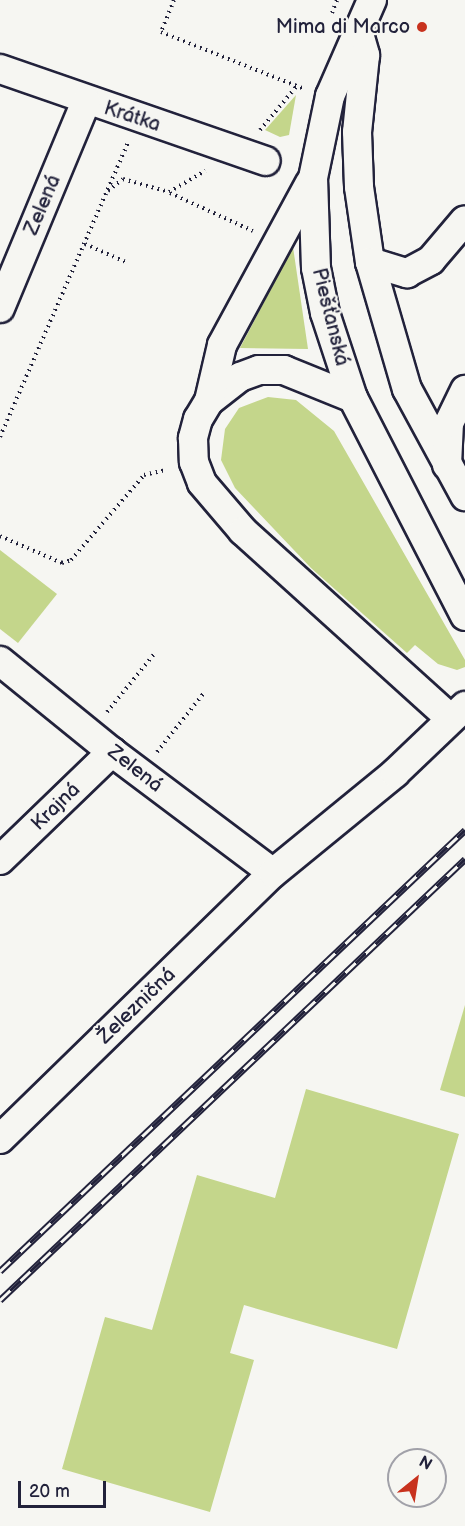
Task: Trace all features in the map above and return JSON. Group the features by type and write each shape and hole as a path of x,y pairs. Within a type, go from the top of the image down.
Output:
{"street":[{"name":"Piešťanská","path":"372,0 330,96 313,178 316,268 328,324 353,398 465,616"},
{"path":"358,32 365,56 357,122 359,187 370,262 407,389 465,496"},
{"name":"Krátka","path":"0,69 86,101 265,161"},
{"name":"Zelená","path":"0,308 86,101"},
{"path":"313,178 222,345 209,400 193,438 194,462 202,483 294,581 457,711"},
{"path":"370,262 407,273 431,260 465,220"},
{"path":"209,400 240,376 259,370 284,370 353,398"},
{"path":"447,465 449,423 465,390"},
{"name":"Zelená","path":"0,661 112,753 273,873"},
{"name":"Železničná","path":"0,1139 273,873 395,773 457,711"},
{"name":"Krajná","path":"0,860 112,753"}],"path":[{"path":"174,0 161,32 305,90 307,81"},
{"path":"257,134 296,87"},
{"path":"0,437 129,141 130,116"},
{"path":"169,192 214,166"},
{"path":"107,192 123,178 169,192 262,235"},
{"path":"85,244 128,264"},
{"path":"0,536 62,563 71,560 144,475 166,470"},
{"path":"89,734 154,653"},
{"path":"140,774 204,693"}],"green space":[{"path":"296,95 289,135 280,137 265,130"},
{"path":"293,247 308,349 240,348"},
{"path":"268,397 296,400 334,431 465,660 465,667 457,670 438,664 415,645 407,653 311,568 235,488 221,460 225,429 239,408"},
{"path":"0,550 57,594 18,643 0,629"},
{"path":"465,1005 465,1097 440,1090"},
{"path":"306,1089 459,1134 397,1349 244,1305 230,1353 254,1360 210,1512 62,1469 105,1317 152,1330 197,1175 275,1198"}],"railway":[{"path":"0,1271 465,830"},
{"path":"0,1300 465,859"}],"place":[{"name":"Mima di Marco","path":"422,27"}]}
